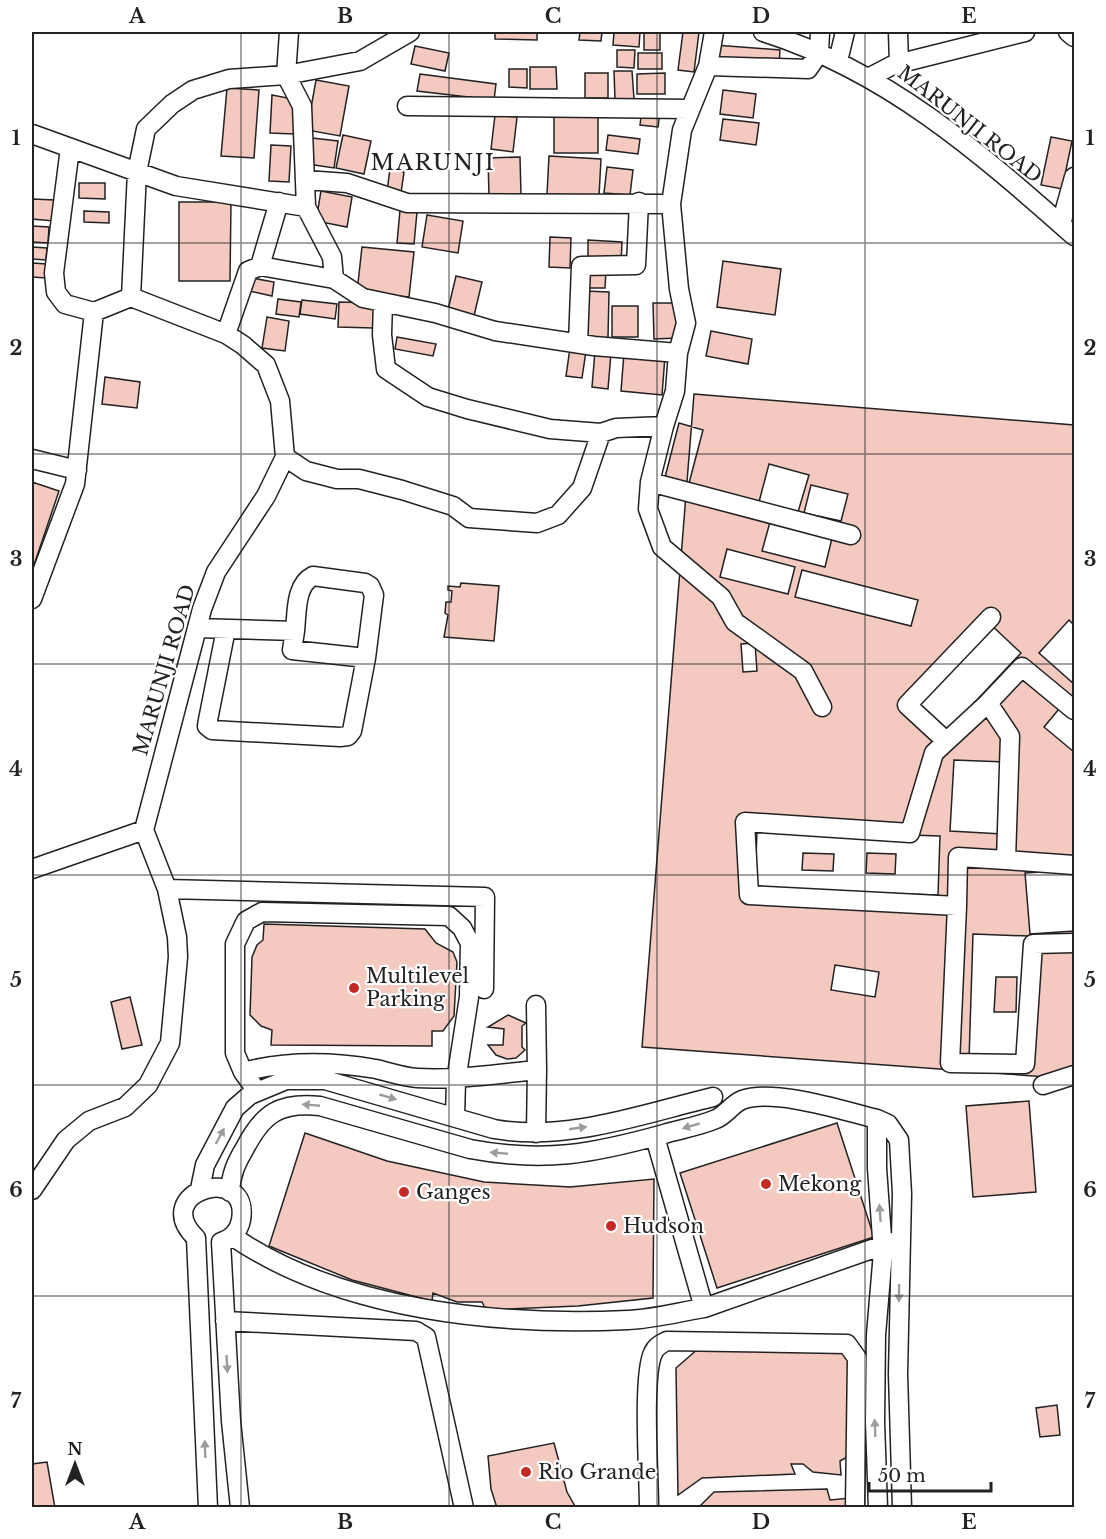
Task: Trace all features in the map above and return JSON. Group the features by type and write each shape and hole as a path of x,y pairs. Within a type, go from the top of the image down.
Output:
{"street":[{"path":"289,32 285,75 302,106 306,207 332,257 334,279"},
{"path":"131,297 137,171 146,129 172,104 193,90 229,79 285,75 360,61 410,32"},
{"path":"714,32 708,66 682,129 671,204 679,289 686,323 678,353 675,391 650,482 648,509 662,547 721,597 735,622 803,671 822,707"},
{"name":"MARUNJI ROAD","path":"764,32 838,61 913,103 1068,230"},
{"path":"708,66 769,70 808,69 819,52 820,32"},
{"path":"838,61 845,32"},
{"path":"898,32 899,64"},
{"path":"870,77 971,38 1025,32"},
{"path":"1068,32 1074,38"},
{"path":"407,106 689,108"},
{"path":"32,134 176,186 306,207"},
{"path":"70,148 54,273 56,292 64,304 94,312 131,297 226,334 243,345 266,365 280,401 285,457 306,471 337,479 359,479 402,490 453,506 469,518 537,523 558,515 582,488 601,433"},
{"path":"1068,230 1074,177"},
{"path":"306,180 347,183 407,203 639,202 671,204"},
{"path":"260,266 279,202"},
{"path":"578,343 581,266 636,265 639,202"},
{"path":"226,334 248,271 260,266 334,279 363,298 435,313 495,331 578,343 678,353"},
{"path":"383,302 381,335 386,369 428,397 550,429 601,433 616,428 664,426"},
{"path":"32,599 70,500 77,470 94,312"},
{"name":"MARUNJI ROAD","path":"144,831 197,628 216,572 266,496 285,457"},
{"path":"32,459 77,470"},
{"path":"650,482 851,535"},
{"path":"226,629 207,726 212,730 348,736 352,731 366,658 374,595 370,586 365,583 313,576 307,579 300,589 292,650 366,658"},
{"path":"946,741 907,705 991,617"},
{"path":"197,628 295,631"},
{"path":"957,906 748,895 745,822 910,833 934,753 988,704 1022,667 1074,710"},
{"path":"988,704 1010,736 1006,860"},
{"path":"32,869 144,831 167,889 177,937 178,957 170,1043 148,1085 125,1107 89,1122 66,1140 32,1190"},
{"path":"1074,864 958,857 950,1063 1025,1064 1034,944 1074,943"},
{"path":"167,889 485,897 484,989"},
{"path":"257,1091 243,1072 236,1053 236,944 246,921 262,912 449,916 462,928 470,943 469,997 457,1077 455,1116"},
{"path":"536,1005 536,1133"},
{"path":"243,1072 273,1064 316,1062 374,1069 415,1078 537,1070"},
{"path":"1043,1085 1074,1075"},
{"path":"208,1508 196,1238 188,1228 184,1216 187,1203 200,1189 205,1165 235,1108 257,1091 286,1080 325,1080 494,1129 536,1133 589,1127 713,1097"},
{"path":"230,1192 233,1169 257,1125 277,1111 302,1104 320,1106 494,1153 564,1156 611,1149 718,1119 742,1100 770,1098 809,1102 877,1119 877,1168 891,1242 902,1508"},
{"path":"655,1137 704,1308"},
{"path":"200,1189 212,1186 230,1192 239,1202 242,1214 240,1226 226,1239 225,1321 231,1421 240,1508"},
{"path":"226,1239 264,1258 331,1285 435,1312 522,1321 630,1320 704,1308 891,1242"},
{"path":"878,1508 875,1422 876,1335 883,1275 891,1242"},
{"path":"225,1321 416,1331 426,1337 464,1508"},
{"path":"649,1508 648,1375 653,1353 660,1344 668,1341 818,1341 847,1344 857,1358 855,1508"}],"building":[{"path":"495,32 537,32 537,40 495,39"},
{"path":"580,32 602,32 601,41 579,40"},
{"path":"614,32 640,32 639,47 613,45"},
{"path":"644,32 660,32 660,50 644,50"},
{"path":"683,32 699,32 694,72 678,70"},
{"path":"715,45 780,50 779,66 714,61"},
{"path":"415,46 449,53 445,71 411,64"},
{"path":"617,50 635,50 634,68 617,67"},
{"path":"638,53 662,53 662,69 638,69"},
{"path":"530,67 556,67 557,89 530,89"},
{"path":"509,69 527,69 527,88 509,87"},
{"path":"614,71 632,71 634,99 615,99"},
{"path":"585,73 608,73 608,98 585,98"},
{"path":"665,73 665,94 637,94 637,74"},
{"path":"420,74 496,84 494,100 417,91"},
{"path":"316,80 349,86 340,136 307,130"},
{"path":"227,88 259,90 254,158 221,156"},
{"path":"723,90 756,94 753,118 720,114"},
{"path":"272,95 293,99 294,134 270,133"},
{"path":"642,109 660,112 658,127 640,125"},
{"path":"554,114 598,114 598,153 554,153"},
{"path":"495,115 517,117 513,152 491,149"},
{"path":"723,119 759,123 756,145 720,140"},
{"path":"343,135 371,141 364,174 336,168"},
{"path":"608,135 640,139 638,154 606,150"},
{"path":"1051,137 1072,141 1062,189 1041,185"},
{"path":"312,138 338,141 334,168 308,164"},
{"path":"271,145 291,146 289,182 269,181"},
{"path":"549,156 601,159 599,196 547,194"},
{"path":"520,157 521,195 489,196 488,158"},
{"path":"607,167 633,170 630,195 604,193"},
{"path":"390,169 404,172 401,193 387,191"},
{"path":"79,183 105,183 105,199 79,198"},
{"path":"321,191 352,197 347,227 316,221"},
{"path":"32,199 55,200 54,221 32,219"},
{"path":"179,202 231,202 230,281 179,281"},
{"path":"400,210 417,212 414,244 397,243"},
{"path":"84,211 109,212 109,223 84,222"},
{"path":"427,215 463,221 458,253 422,247"},
{"path":"32,226 49,227 48,243 32,242"},
{"path":"550,237 571,238 570,268 549,267"},
{"path":"588,240 622,242 621,264 588,263"},
{"path":"32,247 47,248 46,260 32,259"},
{"path":"362,247 414,252 409,297 357,292"},
{"path":"723,261 781,269 775,315 717,307"},
{"path":"32,263 47,264 46,278 32,277"},
{"path":"584,270 606,270 605,288 584,288"},
{"path":"456,276 482,282 473,320 447,314"},
{"path":"252,278 274,282 272,296 249,291"},
{"path":"584,291 609,292 608,338 584,337"},
{"path":"278,299 301,302 299,317 276,314"},
{"path":"302,300 337,304 335,319 300,314"},
{"path":"339,302 374,303 373,328 338,327"},
{"path":"653,303 678,303 678,338 654,339"},
{"path":"612,306 638,306 638,337 612,337"},
{"path":"267,317 289,321 285,351 262,348"},
{"path":"711,331 752,339 748,364 706,356"},
{"path":"397,337 436,344 433,356 395,349"},
{"path":"570,348 586,351 582,378 566,376"},
{"path":"595,351 611,353 608,389 592,387"},
{"path":"624,353 665,356 662,395 621,391"},
{"path":"105,377 140,382 137,408 102,404"},
{"path":"694,394 1074,425 1074,1079 642,1047"},
{"path":"679,423 703,430 688,487 664,481"},
{"path":"769,464 809,475 798,512 759,502"},
{"path":"32,482 59,491 32,571"},
{"path":"811,485 848,494 841,521 804,513"},
{"path":"770,522 832,538 825,567 762,551"},
{"path":"727,549 795,567 788,594 720,577"},
{"path":"802,570 918,600 911,626 795,597"},
{"path":"461,583 499,586 494,641 444,637 448,615 445,613 446,602 451,602 452,591 448,590 448,586 460,587"},
{"path":"1069,620 1074,625 1074,684 1039,653"},
{"path":"988,622 1021,653 946,733 913,702"},
{"path":"755,643 757,671 743,672 741,644"},
{"path":"1064,703 1074,712 1074,752 1044,727"},
{"path":"954,760 1005,762 1002,834 950,831"},
{"path":"757,830 940,836 938,895 755,889","holes":["803,853 834,854 833,871 802,870","867,853 896,854 895,874 866,873"]},
{"path":"1074,870 1074,931 1030,934 1025,873"},
{"name":"Multilevel Parking","path":"264,924 425,929 436,943 453,952 457,962 454,1016 443,1031 432,1031 432,1046 271,1045 272,1030 261,1026 250,1015 252,957 257,945 263,940"},
{"path":"973,934 1028,936 1024,1063 969,1060","holes":["996,977 1017,977 1016,1012 994,1012"]},
{"path":"835,965 879,972 875,997 831,990"},
{"path":"130,997 142,1045 122,1049 111,1002"},
{"path":"508,1015 526,1023 522,1026 522,1047 525,1050 516,1058 507,1059 496,1055 488,1045 503,1045 504,1029 488,1027"},
{"path":"1029,1101 1036,1192 973,1197 966,1106"},
{"path":"837,1123 874,1237 717,1288 680,1173"},
{"path":"305,1133 387,1161 484,1182 570,1187 654,1179 653,1298 578,1306 486,1310 482,1302 457,1302 433,1293 432,1301 352,1280 269,1246"},
{"path":"699,1348 843,1350 850,1363 849,1456 840,1461 841,1475 813,1472 803,1464 791,1464 795,1474 702,1478 678,1495 676,1368"},
{"path":"1057,1405 1060,1435 1040,1437 1036,1408"},
{"name":"Rio Grande","path":"554,1443 567,1492 576,1508 497,1508 491,1489 488,1456"},
{"path":"47,1462 55,1508 32,1508 32,1464"},
{"path":"827,1489 830,1500 851,1498 851,1508 698,1508 714,1492"}],"place":[{"name":"Multilevel Parking","path":"354,988"},
{"name":"Mekong","path":"766,1184"},
{"name":"Ganges","path":"404,1192"},
{"name":"Hudson","path":"611,1226"},
{"name":"Rio Grande","path":"526,1472"}],"district":[{"name":"MARUNJI","path":"433,162"}]}
